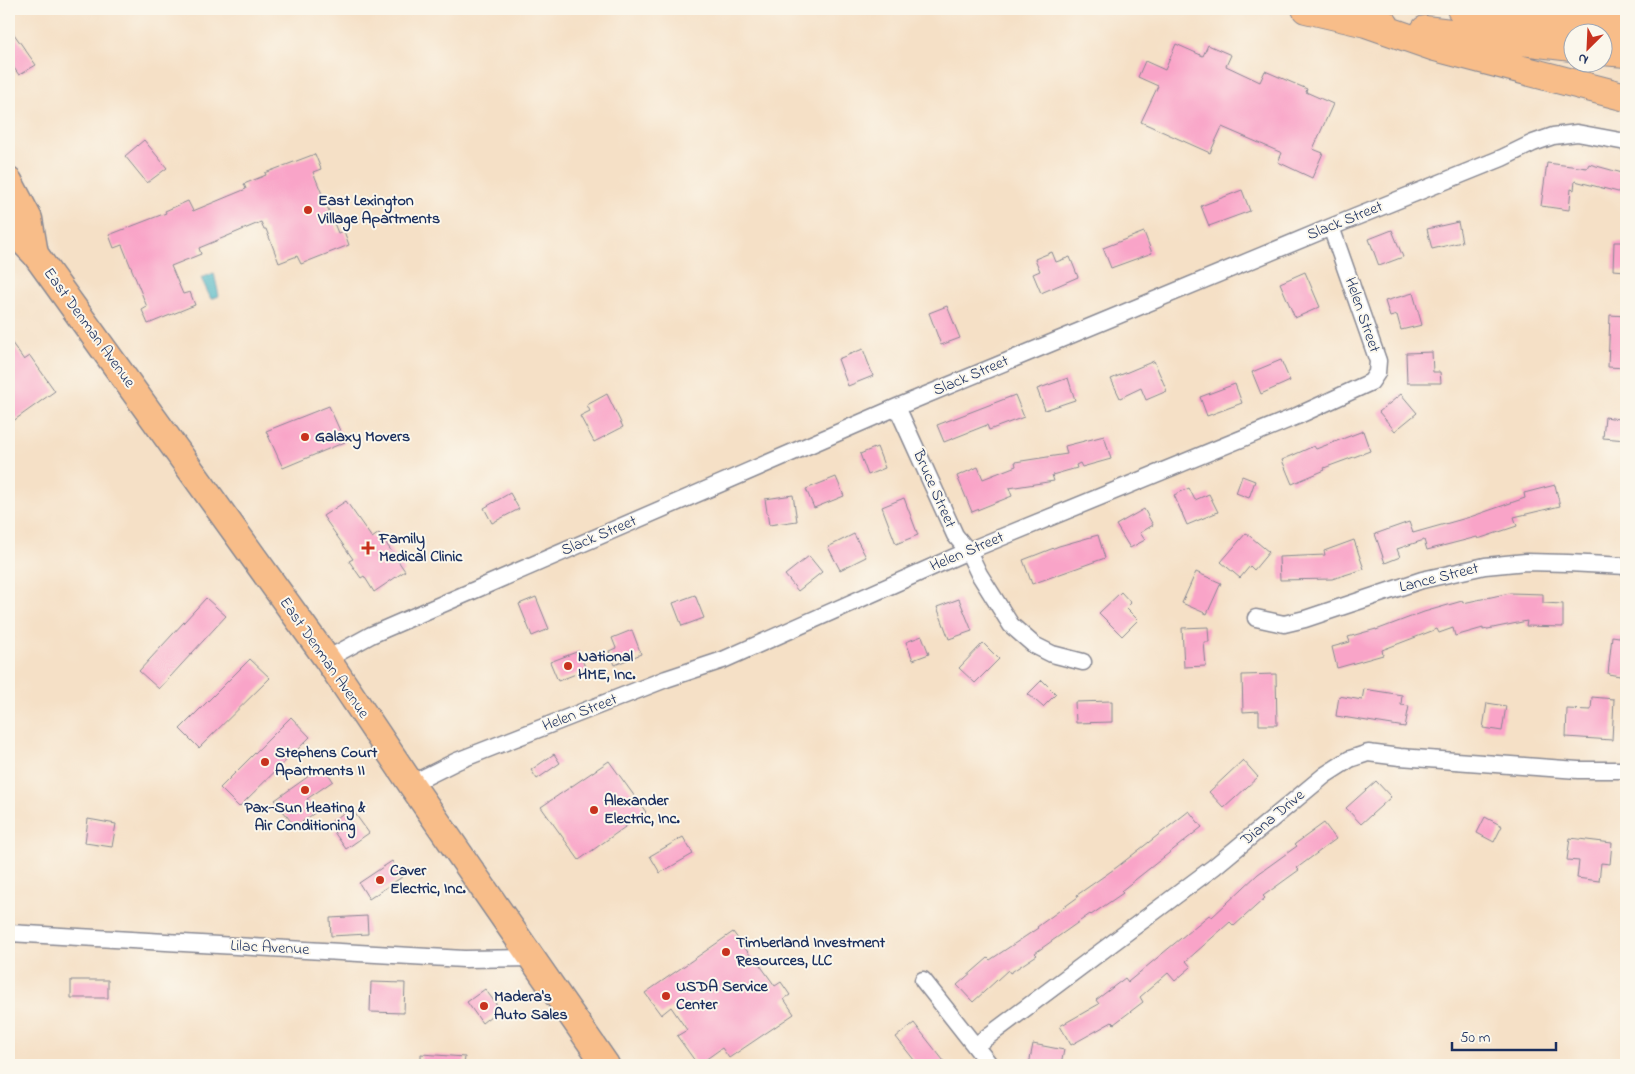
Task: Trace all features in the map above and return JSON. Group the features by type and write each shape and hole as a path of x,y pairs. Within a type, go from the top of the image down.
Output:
{"highway":[{"path":"1306,9 1366,23 1434,47 1626,97"},
{"path":"1461,9 1626,31"},
{"path":"1366,23 1562,46"},
{"path":"1612,52 1626,54"}],"main road":[{"name":"East Denman Avenue","path":"9,182 29,219 35,254"},
{"name":"East Denman Avenue","path":"9,227 35,254 327,659 411,784 606,1065"}],"street":[{"name":"Slack Street","path":"327,659 371,635 897,407 1331,226 1502,158 1533,143 1553,136 1577,133 1626,142"},
{"name":"Helen Street","path":"411,784 466,757 666,679 723,660 968,551 1297,416 1371,382 1377,373 1378,361 1331,226"},
{"name":"Bruce Street","path":"897,407 955,536 968,551 979,574 1011,625 1034,645 1052,654 1083,662"},
{"name":"Lance Street","path":"1256,618 1284,624 1305,619 1422,580 1486,566 1534,562 1626,566"},
{"name":"Diana Drive","path":"975,1046 1214,867 1325,775 1350,759 1368,753 1568,770 1626,770"},
{"name":"Lilac Avenue","path":"9,933 464,959 532,958"},
{"path":"923,980 990,1065"}],"water":[{"path":"214,273 219,296 211,299 201,278"}],"building":[{"path":"9,27 36,65 19,75 9,61"},
{"path":"1176,44 1203,56 1208,45 1231,55 1226,66 1260,82 1265,71 1307,89 1306,92 1333,104 1313,149 1323,153 1312,178 1278,162 1282,153 1222,127 1210,153 1141,122 1158,86 1138,77 1145,61 1165,70"},
{"path":"144,140 167,168 147,183 125,156"},
{"path":"315,154 321,169 313,172 338,233 344,231 349,245 301,264 297,256 279,263 266,229 264,229 261,222 199,248 201,254 171,266 183,294 190,292 195,305 148,324 142,310 147,307 122,245 114,248 109,235 166,213 165,211 188,201 193,211 246,189 244,184 266,175 265,173"},
{"path":"1547,163 1587,168 1589,164 1626,174 1622,193 1575,181 1574,190 1571,189 1569,210 1541,206"},
{"path":"1242,190 1250,211 1209,226 1201,206"},
{"path":"1458,222 1462,242 1432,249 1427,229"},
{"path":"1392,230 1403,257 1379,266 1369,239"},
{"path":"1144,232 1152,253 1111,268 1103,248"},
{"path":"1614,242 1626,242 1626,271 1613,270"},
{"path":"1052,252 1056,262 1070,257 1078,277 1041,293 1033,274 1040,271 1035,259"},
{"path":"1305,272 1320,307 1295,318 1280,283"},
{"path":"1413,293 1422,325 1401,330 1397,315 1390,317 1385,301"},
{"path":"947,306 960,338 941,345 929,313"},
{"path":"1610,315 1626,316 1626,368 1608,367"},
{"path":"9,339 24,360 30,356 55,391 9,424"},
{"path":"863,349 873,376 848,386 838,359"},
{"path":"1432,352 1433,372 1440,372 1441,383 1407,383 1406,353"},
{"path":"1281,360 1290,381 1261,394 1252,372"},
{"path":"1154,361 1167,391 1146,400 1141,388 1120,398 1111,379"},
{"path":"1068,378 1075,400 1045,410 1037,389"},
{"path":"1235,384 1242,403 1207,416 1200,397"},
{"path":"607,394 623,427 594,442 580,416 590,411 587,405"},
{"path":"1401,394 1417,413 1395,431 1379,412"},
{"path":"1015,395 1024,417 989,430 987,425 944,442 937,425"},
{"name":"Galaxy Movers","path":"329,406 345,442 283,468 266,431"},
{"path":"1605,417 1626,420 1626,440 1603,438"},
{"path":"1363,431 1370,451 1324,468 1325,470 1292,484 1282,460 1314,446 1316,449"},
{"path":"1104,436 1111,459 1082,467 1080,463 1076,465 1077,468 1052,475 1054,481 1009,488 1012,496 972,512 957,476 978,467 983,479 1016,466 1015,462 1067,454 1065,446"},
{"path":"877,447 885,468 868,475 860,454"},
{"path":"1242,476 1255,481 1249,498 1236,493"},
{"path":"836,477 844,496 814,508 806,489"},
{"path":"1555,485 1560,506 1514,517 1517,526 1478,539 1477,537 1427,550 1424,540 1397,549 1400,557 1385,563 1375,534 1409,522 1413,533 1470,517 1525,498 1524,493"},
{"path":"1189,488 1195,500 1209,494 1218,512 1187,525 1174,495"},
{"path":"510,493 519,509 492,523 484,508"},
{"path":"793,495 797,521 769,525 765,499"},
{"path":"904,498 918,535 896,544 882,507"},
{"name":"Family Medical Clinic","path":"346,501 372,538 379,533 405,571 374,592 364,576 361,578 349,561 353,559 323,516"},
{"path":"1144,509 1153,525 1140,533 1145,540 1130,548 1116,525"},
{"path":"1246,533 1269,552 1254,570 1250,566 1240,578 1221,562"},
{"path":"854,534 866,557 840,570 828,547"},
{"path":"1098,535 1105,558 1032,584 1023,560 1059,546"},
{"path":"1354,540 1364,569 1332,579 1280,580 1279,557 1325,555 1324,551"},
{"path":"809,556 822,572 798,591 785,575"},
{"path":"1196,572 1221,583 1207,614 1182,603"},
{"path":"1121,592 1131,603 1126,608 1138,620 1122,636 1099,613"},
{"path":"1510,593 1543,594 1543,603 1563,604 1563,627 1526,626 1527,621 1483,630 1483,628 1455,636 1453,628 1439,633 1437,629 1382,650 1383,655 1337,668 1332,647 1350,642 1348,637 1376,630 1424,612 1462,601 1463,603"},
{"path":"695,595 704,618 682,626 673,603"},
{"path":"536,597 549,629 532,636 519,604"},
{"path":"206,598 226,616 159,689 139,671"},
{"path":"959,599 972,631 949,639 937,607"},
{"path":"1208,627 1209,642 1204,642 1206,666 1184,667 1182,628"},
{"path":"632,630 641,654 615,665 609,651 616,648 612,638"},
{"path":"922,636 929,654 913,660 906,642"},
{"path":"1612,636 1626,638 1626,677 1608,674"},
{"path":"983,643 999,659 975,683 959,668"},
{"name":"National HME, Inc.","path":"579,651 586,670 558,681 550,662"},
{"path":"250,659 270,678 199,748 180,729"},
{"path":"1276,674 1277,725 1259,725 1259,711 1243,712 1242,675"},
{"path":"1042,680 1056,694 1043,707 1028,694"},
{"path":"1364,689 1402,695 1401,705 1409,706 1405,727 1336,716 1339,696 1362,700"},
{"path":"1592,697 1614,699 1612,740 1566,737 1567,709 1591,710"},
{"path":"1112,701 1112,722 1076,723 1075,702"},
{"path":"1487,703 1506,706 1502,731 1483,728"},
{"name":"Stephens Court Apartments II","path":"291,717 310,737 239,807 220,788"},
{"path":"554,754 560,763 537,779 531,770"},
{"path":"1243,760 1258,777 1224,808 1209,792"},
{"name":"Alexander Electric, Inc.","path":"609,761 646,812 579,860 541,807"},
{"name":"Pax-Sun Heating & Air Conditioning","path":"323,766 333,781 307,799 316,812 295,827 275,800"},
{"path":"1376,781 1391,797 1361,824 1346,808"},
{"path":"351,808 369,833 346,849 334,832 338,829 332,821"},
{"path":"1189,811 1202,827 1121,891 1123,893 1035,953 1037,955 1010,973 1008,970 973,1002 957,985 988,958 990,960 1038,928 1078,897 1077,895 1117,867"},
{"path":"1485,817 1502,826 1494,842 1477,833"},
{"path":"88,819 116,824 112,847 85,843"},
{"path":"1324,823 1336,839 1297,868 1299,870 1263,896 1265,898 1234,926 1230,922 1186,961 1191,967 1175,981 1168,973 1140,997 1143,1002 1114,1024 1112,1022 1071,1045 1060,1026 1099,1004 1096,1000 1125,978 1128,982 1209,915 1212,917 1258,874 1297,846 1295,844"},
{"path":"683,837 693,854 660,873 650,856"},
{"path":"1570,838 1612,843 1610,864 1601,863 1599,881 1577,878 1579,861 1567,860"},
{"name":"Caver Electric, Inc.","path":"392,861 402,877 369,899 359,883"},
{"path":"367,916 368,934 331,936 330,918"},
{"path":"733,932 775,986 781,982 790,995 784,999 794,1014 729,1058 722,1048 698,1065 677,1036 687,1030 671,1007 661,1015 645,993"},
{"path":"71,980 108,980 108,998 71,998"},
{"path":"371,982 405,983 404,1013 370,1012"},
{"name":"Madera's Auto Sales","path":"485,989 500,1009 482,1023 467,1002"},
{"path":"914,1023 947,1065 918,1065 896,1037"},
{"path":"1033,1044 1064,1050 1061,1065 1029,1065"},
{"path":"421,1054 465,1057 464,1065 421,1065"}],"place":[{"name":"East Lexington Village Apartments","path":"308,210"},
{"name":"Galaxy Movers","path":"305,437"},
{"name":"Family Medical Clinic","path":"368,548"},
{"name":"National HME, Inc.","path":"568,666"},
{"name":"Stephens Court Apartments II","path":"265,762"},
{"name":"Pax-Sun Heating & Air Conditioning","path":"305,790"},
{"name":"Alexander Electric, Inc.","path":"594,810"},
{"name":"Caver Electric, Inc.","path":"380,880"},
{"name":"Timberland Investment Resources, LLC","path":"726,952"},
{"name":"USDA Service Center","path":"666,996"},
{"name":"Madera's Auto Sales","path":"484,1006"}]}
